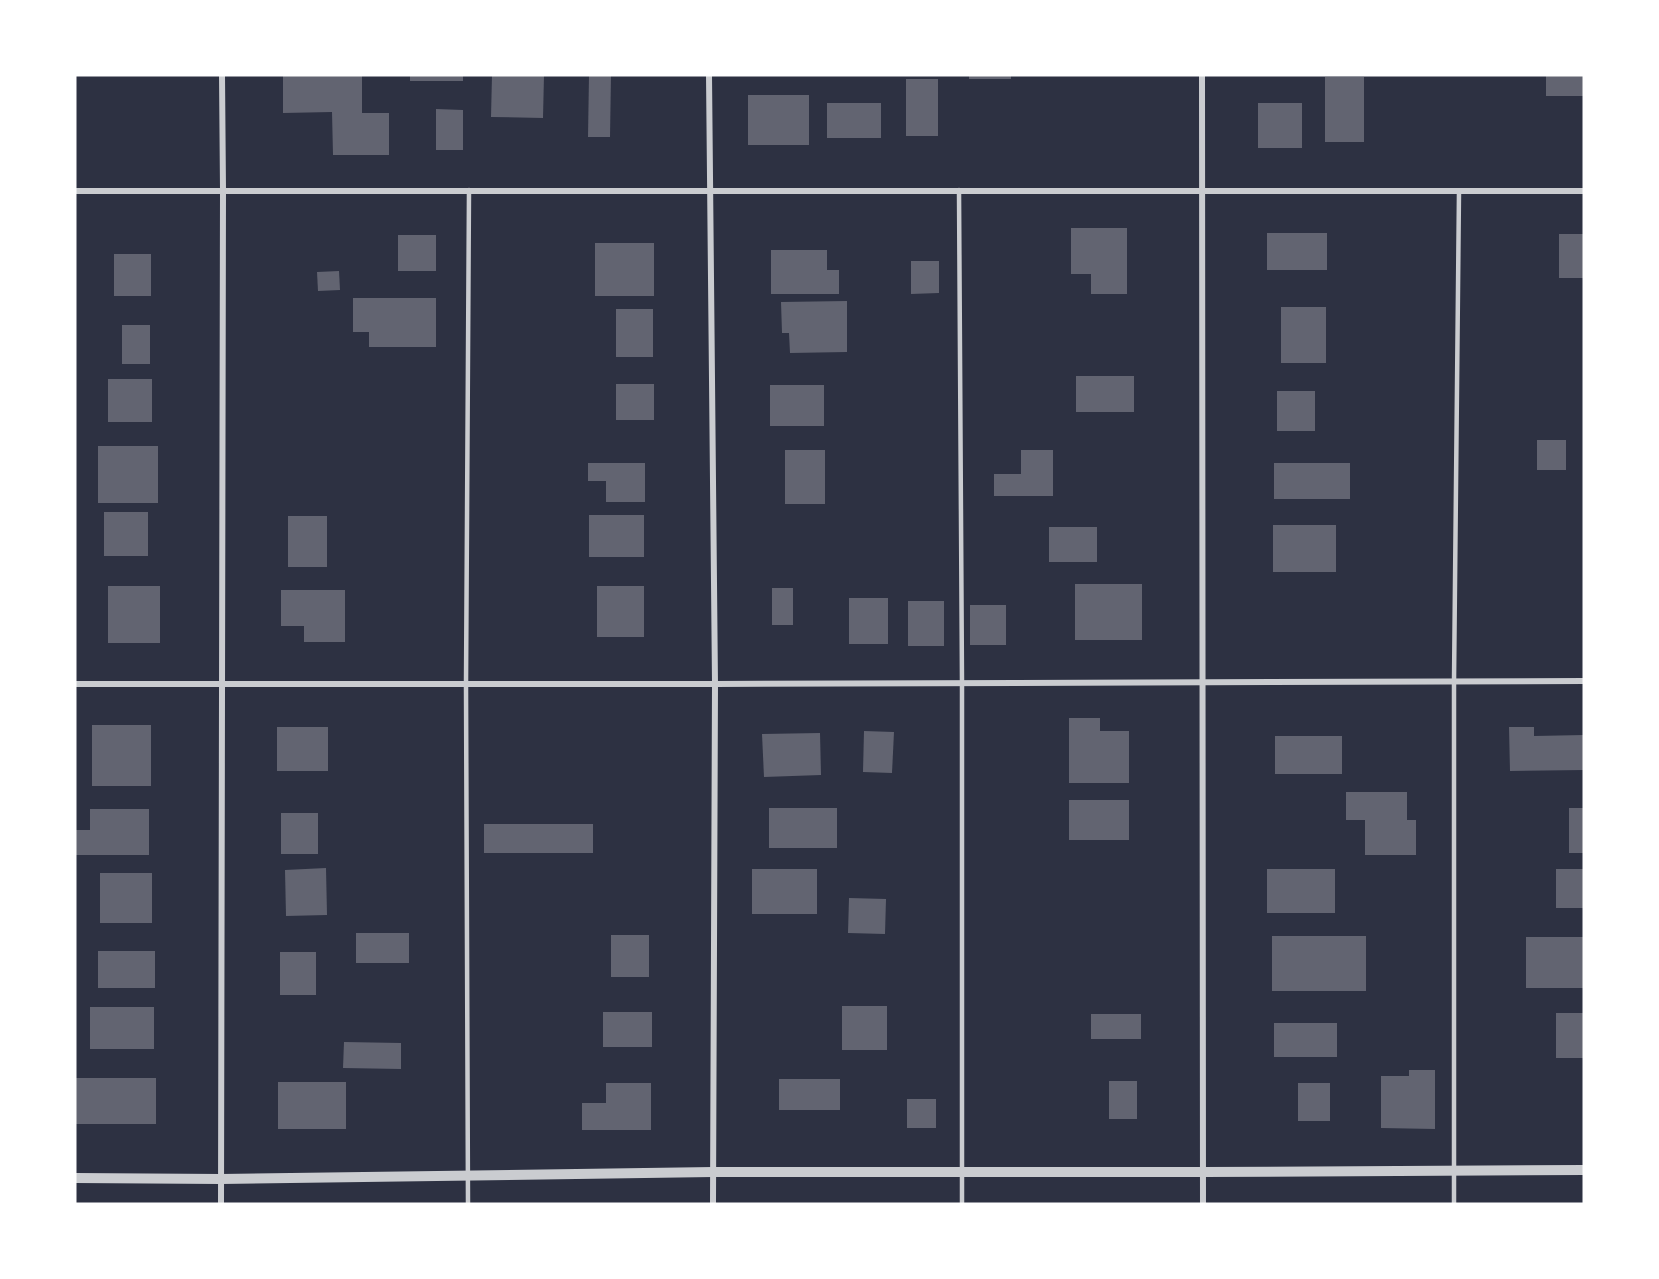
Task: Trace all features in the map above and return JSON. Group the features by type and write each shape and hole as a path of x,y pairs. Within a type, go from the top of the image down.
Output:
{"street":[{"path":"221,1204 222,75"},
{"path":"709,75 715,684 713,1204"},
{"path":"1202,75 1203,1204"},
{"path":"75,191 1584,191"},
{"path":"75,684 1584,681"},
{"path":"75,1178 221,1179 713,1172 1584,1170"}],"lane":[{"path":"468,1204 466,685 469,190"},
{"path":"959,190 962,1204"},
{"path":"1454,1204 1454,682 1459,190"}],"building":[{"path":"283,75 362,75 362,113 389,113 389,155 333,155 332,112 283,113"},
{"path":"410,75 463,75 463,81 410,81"},
{"path":"492,75 544,75 543,118 491,117"},
{"path":"589,75 611,75 610,137 588,137"},
{"path":"969,75 1011,75 1011,79 969,79"},
{"path":"1546,75 1584,75 1584,96 1546,96"},
{"path":"1325,77 1364,77 1364,142 1325,142"},
{"path":"906,79 938,79 938,136 906,136"},
{"path":"748,95 809,95 809,145 748,145"},
{"path":"827,103 881,103 881,138 827,138"},
{"path":"1258,103 1302,103 1302,148 1258,148"},
{"path":"436,109 463,110 463,150 436,150"},
{"path":"1071,228 1127,228 1127,294 1091,294 1091,274 1071,274"},
{"path":"1267,233 1327,233 1327,270 1267,270"},
{"path":"1559,234 1584,234 1584,278 1559,278"},
{"path":"398,235 436,235 436,271 398,271"},
{"path":"595,243 654,243 654,296 595,296"},
{"path":"771,250 827,250 827,270 839,270 839,294 771,294"},
{"path":"114,254 151,254 151,296 114,296"},
{"path":"911,261 939,261 939,293 911,294"},
{"path":"339,271 340,290 318,291 317,272"},
{"path":"353,298 436,298 436,347 369,347 369,332 353,332"},
{"path":"847,301 847,352 790,353 789,333 782,333 781,302"},
{"path":"1281,307 1326,307 1326,363 1281,363"},
{"path":"616,309 653,309 653,357 616,357"},
{"path":"122,325 150,325 150,364 122,364"},
{"path":"1076,376 1134,376 1134,412 1076,412"},
{"path":"108,379 152,379 152,422 108,422"},
{"path":"616,384 654,384 654,420 616,420"},
{"path":"770,385 824,385 824,426 770,426"},
{"path":"1277,391 1315,391 1315,431 1277,431"},
{"path":"1537,440 1566,440 1566,470 1537,470"},
{"path":"98,446 158,446 158,503 98,503"},
{"path":"785,450 825,450 825,504 785,504"},
{"path":"1021,450 1053,450 1053,496 994,496 994,474 1021,474"},
{"path":"588,463 645,463 645,502 606,502 606,481 588,481"},
{"path":"1274,463 1350,463 1350,499 1274,499"},
{"path":"104,512 148,512 148,556 104,556"},
{"path":"589,515 644,515 644,557 589,557"},
{"path":"288,516 327,516 327,567 288,567"},
{"path":"1273,525 1336,525 1336,572 1273,572"},
{"path":"1049,527 1097,527 1097,562 1049,562"},
{"path":"1075,584 1142,584 1142,640 1075,640"},
{"path":"108,586 160,586 160,643 108,643"},
{"path":"597,586 644,586 644,637 597,637"},
{"path":"772,588 793,588 793,625 772,625"},
{"path":"281,590 345,590 345,642 304,642 304,626 281,626"},
{"path":"849,598 888,598 888,644 849,644"},
{"path":"908,601 944,601 944,646 908,646"},
{"path":"970,605 1006,605 1006,645 970,645"},
{"path":"1069,718 1100,718 1100,731 1129,731 1129,783 1069,783"},
{"path":"92,725 151,725 151,786 92,786"},
{"path":"277,727 328,727 328,771 277,771"},
{"path":"1509,727 1534,727 1534,736 1584,735 1584,770 1510,771"},
{"path":"864,731 894,732 892,773 863,772"},
{"path":"820,733 821,775 764,777 762,734"},
{"path":"1275,736 1342,736 1342,774 1275,774"},
{"path":"1346,792 1407,792 1407,820 1416,820 1416,855 1365,855 1365,820 1346,820"},
{"path":"1069,800 1129,800 1129,840 1069,840"},
{"path":"769,808 837,808 837,848 769,848"},
{"path":"1569,808 1584,808 1584,853 1569,853"},
{"path":"90,809 149,809 149,855 75,855 75,830 90,830"},
{"path":"281,813 318,813 318,854 281,854"},
{"path":"484,824 593,824 593,853 484,853"},
{"path":"326,868 327,915 286,916 285,870"},
{"path":"752,869 817,869 817,914 752,914"},
{"path":"1267,869 1335,869 1335,913 1267,913"},
{"path":"1556,869 1584,869 1584,908 1556,908"},
{"path":"100,873 152,873 152,923 100,923"},
{"path":"849,898 886,899 885,934 848,933"},
{"path":"356,933 409,933 409,963 356,963"},
{"path":"611,935 649,935 649,977 611,977"},
{"path":"1272,936 1366,936 1366,991 1272,991"},
{"path":"1526,937 1584,937 1584,988 1526,988"},
{"path":"98,951 155,951 155,988 98,988"},
{"path":"280,952 316,952 316,995 280,995"},
{"path":"842,1006 887,1006 887,1050 842,1050"},
{"path":"90,1007 154,1007 154,1049 90,1049"},
{"path":"603,1012 652,1012 652,1047 603,1047"},
{"path":"1556,1013 1584,1013 1584,1058 1556,1058"},
{"path":"1091,1014 1141,1014 1141,1039 1091,1039"},
{"path":"1274,1023 1337,1023 1337,1057 1274,1057"},
{"path":"344,1042 401,1043 401,1069 343,1068"},
{"path":"1409,1070 1435,1070 1435,1129 1381,1128 1381,1076 1409,1076"},
{"path":"75,1078 156,1078 156,1124 75,1124"},
{"path":"779,1079 840,1079 840,1110 779,1110"},
{"path":"1109,1081 1137,1081 1137,1119 1109,1119"},
{"path":"278,1082 346,1082 346,1129 278,1129"},
{"path":"606,1083 651,1083 651,1130 582,1130 582,1103 606,1103"},
{"path":"1298,1083 1330,1083 1330,1121 1298,1121"},
{"path":"907,1099 936,1099 936,1128 907,1128"}]}
